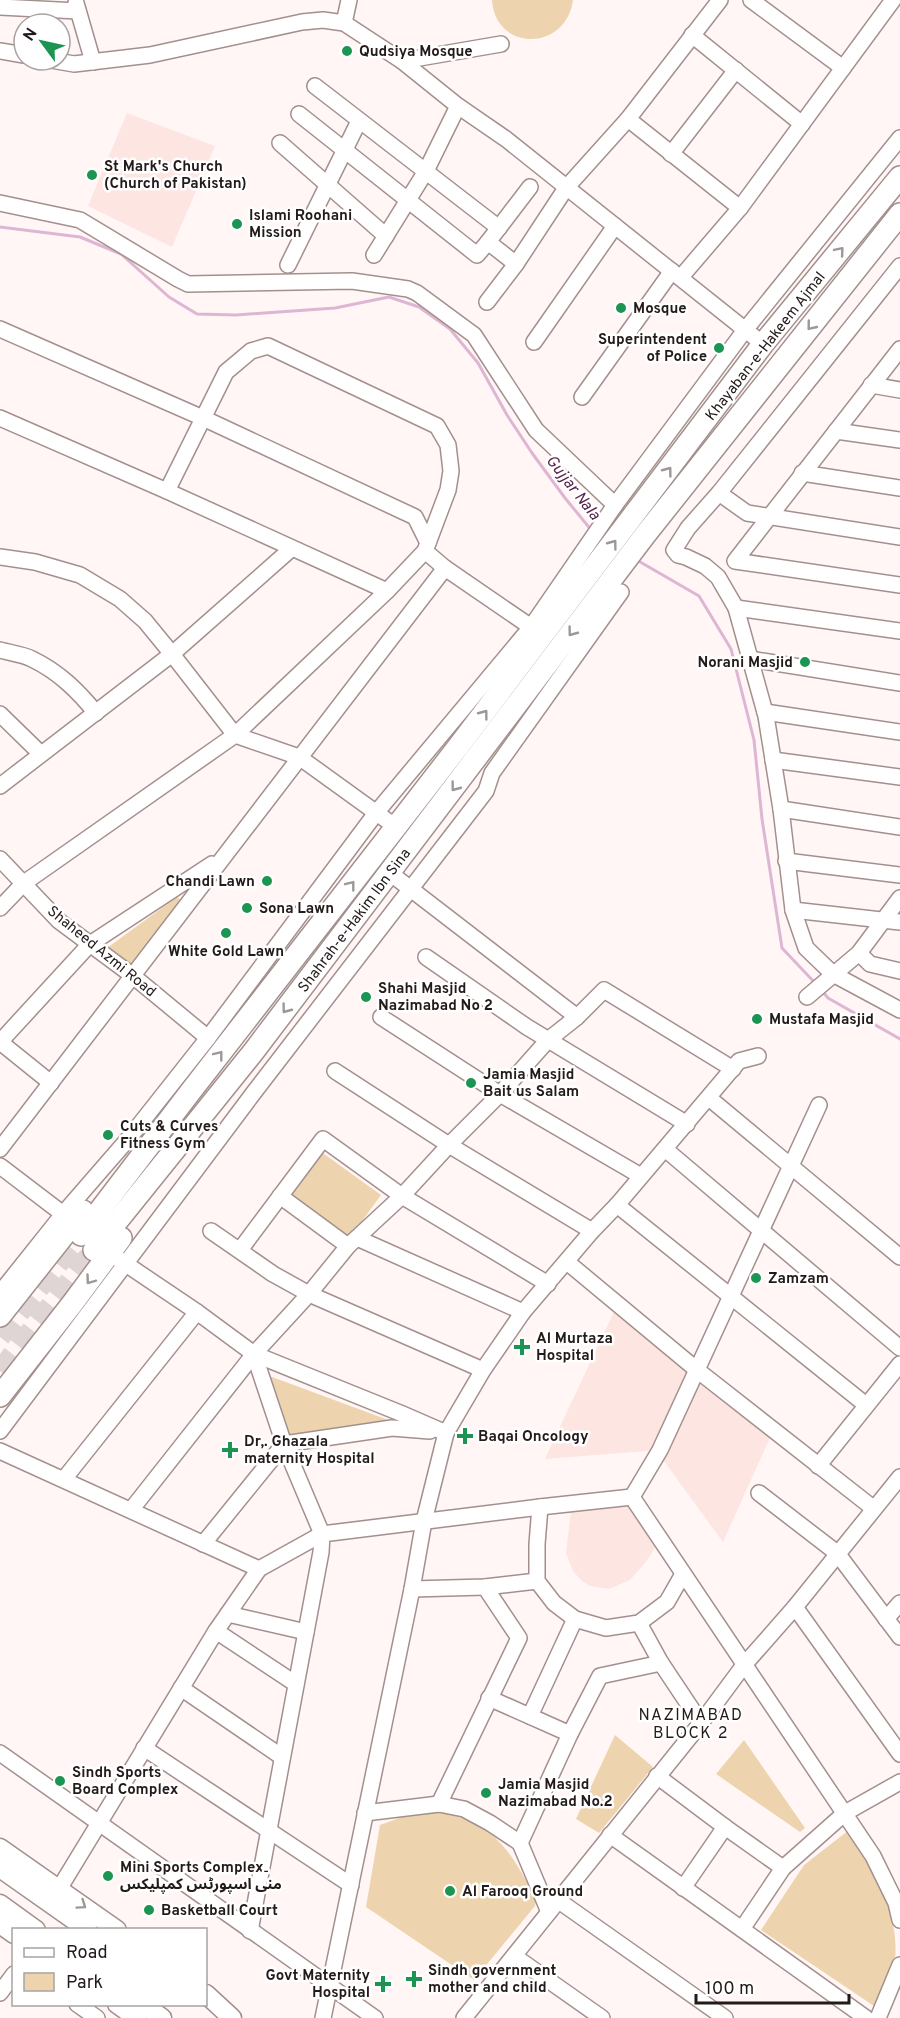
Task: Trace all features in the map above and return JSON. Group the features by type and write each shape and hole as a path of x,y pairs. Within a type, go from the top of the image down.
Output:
{"highway":[{"name":"Khayaban-e-Hakeem Ajmal","path":"639,527 763,344 900,177"},
{"name":"Khayaban-e-Hakeem Ajmal","path":"639,527 900,214"},
{"path":"607,583 639,527"},
{"name":"Shahrah-e-Hakim Ibn Sina","path":"103,1251 190,1091 396,827 607,583"},
{"name":"Shahrah-e-Hakim Ibn Sina","path":"103,1251 607,583"},
{"path":"0,1316 37,1259 190,1091"},
{"path":"0,1396 103,1251"}],"main road":[{"path":"0,1848 116,1928"},
{"path":"0,1868 87,1928"},
{"path":"0,1904 35,1928"},
{"path":"207,1995 232,2018"},
{"path":"120,2006 137,2018"},
{"path":"146,2006 161,2018"},
{"path":"200,2006 218,2018"}],"street":[{"path":"344,23 349,0"},
{"path":"487,302 516,264 566,189 628,119 720,0"},
{"path":"751,0 843,68"},
{"path":"582,397 677,274 740,208 893,0"},
{"path":"0,7 77,5 93,62"},
{"path":"72,64 150,55 302,22 323,20 344,23 402,61 458,106 506,139 763,344"},
{"path":"692,35 802,124"},
{"path":"402,61 501,44"},
{"path":"672,154 736,70"},
{"path":"315,86 499,228"},
{"path":"374,255 426,171 458,106"},
{"path":"299,114 477,255 530,187"},
{"path":"628,119 740,208"},
{"path":"288,265 360,121"},
{"path":"1,1288 37,1259 63,1214 129,1138 208,1038 376,813 531,627 615,505 745,330 900,138"},
{"path":"280,143 386,236"},
{"path":"0,203 80,220 188,284 352,280 417,292 474,335 536,430 615,505"},
{"path":"534,342 615,226"},
{"path":"488,242 516,264"},
{"path":"900,266 719,493 688,528 677,543 675,550 678,555 705,566 718,577 735,608 765,712 781,809 793,910 806,948 830,976 900,1010"},
{"path":"0,329 203,418 415,517 427,547 445,568 531,627"},
{"path":"0,908 24,884 235,735 387,591 427,547 448,490 451,471 448,445 437,426 268,346 251,351 226,372 167,491"},
{"path":"900,349 735,561 900,585"},
{"path":"871,385 900,390"},
{"path":"0,418 387,591"},
{"path":"836,430 900,440"},
{"path":"802,473 900,488"},
{"path":"719,493 747,513 900,537"},
{"path":"0,786 172,654 291,549"},
{"path":"0,557 35,562 80,575 120,599 145,621 235,735 299,757 396,827"},
{"path":"0,1149 445,568"},
{"path":"0,1431 103,1251 255,1091 486,791 492,773 607,583"},
{"path":"735,608 900,631"},
{"path":"0,650 30,658 58,674 96,713"},
{"path":"750,659 900,683"},
{"path":"765,712 900,732"},
{"path":"0,714 41,754"},
{"path":"773,760 900,777"},
{"path":"781,809 900,827"},
{"path":"51,1083 0,1042 90,944 222,858"},
{"name":"Shaheed Azmi Road","path":"0,859 59,921 133,976 208,1038"},
{"path":"786,861 900,875"},
{"path":"390,873 578,1017"},
{"path":"807,997 859,952 900,898"},
{"path":"793,910 900,922"},
{"path":"859,952 870,964 900,971"},
{"path":"426,957 548,1040 687,1124"},
{"path":"131,1510 254,1354 353,1242 402,1196 500,1094 548,1040 578,1017 604,990 733,1069"},
{"path":"381,1017 500,1094 641,1176"},
{"path":"323,2018 424,1521 446,1433 483,1370 523,1312 739,1061 758,1056"},
{"path":"335,1071 449,1145 592,1231"},
{"path":"709,1098 900,1257"},
{"path":"632,1497 660,1450 819,1105"},
{"path":"240,1250 323,1140 402,1196 548,1284"},
{"path":"665,1149 900,1348"},
{"path":"0,1166 63,1214"},
{"path":"280,1196 353,1242 523,1312"},
{"path":"617,1205 866,1405"},
{"path":"211,1231 273,1274 309,1294 483,1370"},
{"path":"103,1251 197,1312 254,1354 446,1433"},
{"path":"567,1262 697,1370 873,1508"},
{"path":"64,1479 197,1312"},
{"path":"250,1931 321,1552 322,1534 284,1444 254,1354"},
{"path":"818,1466 900,1364"},
{"path":"203,1544 284,1444 392,1428 446,1433"},
{"path":"0,1451 259,1569"},
{"path":"464,2018 701,1724 744,1665 795,1607 900,1477"},
{"path":"759,1493 837,1553 900,1637"},
{"path":"59,1889 216,1631 259,1569 322,1534 632,1497"},
{"path":"632,1497 873,1856 893,1878 900,1920"},
{"path":"540,1507 537,1581 554,1603 575,1619 606,1628 639,1623 667,1602 684,1574"},
{"path":"412,1589 485,1587 537,1581"},
{"path":"439,1804 519,1638 485,1587"},
{"path":"886,1619 900,1603"},
{"path":"795,1607 900,1754"},
{"path":"228,1614 306,1632"},
{"path":"530,1716 575,1619"},
{"path":"639,1623 661,1663 701,1724"},
{"path":"216,1631 296,1683"},
{"path":"520,1843 570,1734 600,1676 661,1663"},
{"path":"181,1688 282,1757"},
{"path":"489,1698 570,1734"},
{"path":"144,1748 351,1886"},
{"path":"0,1753 375,2018"},
{"path":"657,1776 783,1868"},
{"path":"742,1929 783,1868 845,1813 900,1782"},
{"path":"365,1813 439,1804 464,1809 520,1843 554,1907 725,2018"},
{"path":"683,1888 725,1827"},
{"path":"610,1835 866,2018"},
{"path":"514,1956 602,2018"},
{"path":"878,2018 900,1965"},
{"path":"0,1993 12,1977"},
{"path":"80,2006 97,2018"}],"shaded area":[{"path":"127,113 215,146 172,247 88,206"},
{"path":"618,1303 773,1431 723,1542 658,1453 659,1450 545,1459"},
{"path":"632,1497 660,1539 648,1559 630,1580 609,1589 590,1586 573,1571 566,1553 572,1503"}],"green space":[{"path":"492,0 573,0 568,17 558,29 545,37 531,39 517,37 505,29 496,17"},
{"path":"177,897 181,900 130,965 107,948"},
{"path":"320,1151 381,1195 349,1239 288,1195"},
{"path":"264,1374 391,1421 288,1438"},
{"path":"615,1735 653,1767 599,1833 576,1819"},
{"path":"744,1740 805,1828 800,1832 716,1774"},
{"name":"Al Farooq Ground","path":"418,1811 461,1818 478,1825 492,1835 516,1863 536,1901 535,1906 474,1980 366,1907 380,1825"},
{"path":"849,1830 875,1876 889,1908 893,1925 894,1966 877,2008 761,1930 804,1865"}],"waterway":[{"name":"Gujjar Nala","path":"0,227 80,237 121,254 169,297 197,314 236,315 335,308 389,297 419,307 450,329 478,363 507,415 532,453 592,531"},
{"name":"Gujjar Nala","path":"635,559 699,596 731,649 754,740 762,819 782,948 816,984"},
{"name":"Gujjar Nala","path":"822,991 828,998 900,1039"}],"tunnel":[{"path":"0,1337 81,1235"},
{"path":"0,1371 94,1250"}],"place":[{"name":"Qudsiya Mosque","path":"347,51"},
{"name":"St Mark's Church (Church of Pakistan)","path":"92,175"},
{"name":"Islami Roohani Mission","path":"237,224"},
{"name":"Mosque","path":"621,308"},
{"name":"Superintendent of Police","path":"719,348"},
{"name":"Norani Masjid","path":"805,662"},
{"name":"Chandi Lawn","path":"267,881"},
{"name":"Sona Lawn","path":"247,908"},
{"name":"White Gold Lawn","path":"226,933"},
{"name":"Shahi Masjid Nazimabad No 2","path":"366,997"},
{"name":"Mustafa Masjid","path":"757,1019"},
{"name":"Jamia Masjid Bait us Salam","path":"471,1083"},
{"name":"Cuts & Curves Fitness Gym","path":"108,1135"},
{"name":"Zamzam","path":"756,1278"},
{"name":"Al Murtaza Hospital","path":"522,1347"},
{"name":"Baqai Oncology","path":"465,1436"},
{"name":"Dr,. Ghazala maternity Hospital","path":"230,1450"},
{"name":"Sindh Sports Board Complex","path":"60,1781"},
{"name":"Jamia Masjid Nazimabad No.2","path":"486,1793"},
{"name":"Mini Sports Complex۔ منی اسپورٹس کمپلیکس","path":"108,1876"},
{"name":"Al Farooq Ground","path":"450,1891"},
{"name":"Basketball Court","path":"149,1910"},
{"name":"Sindh government mother and child","path":"414,1979"},
{"name":"Govt Maternity Hospital","path":"383,1984"}],"district":[{"name":"NAZIMABAD BLOCK 2","path":"691,1723"}]}
